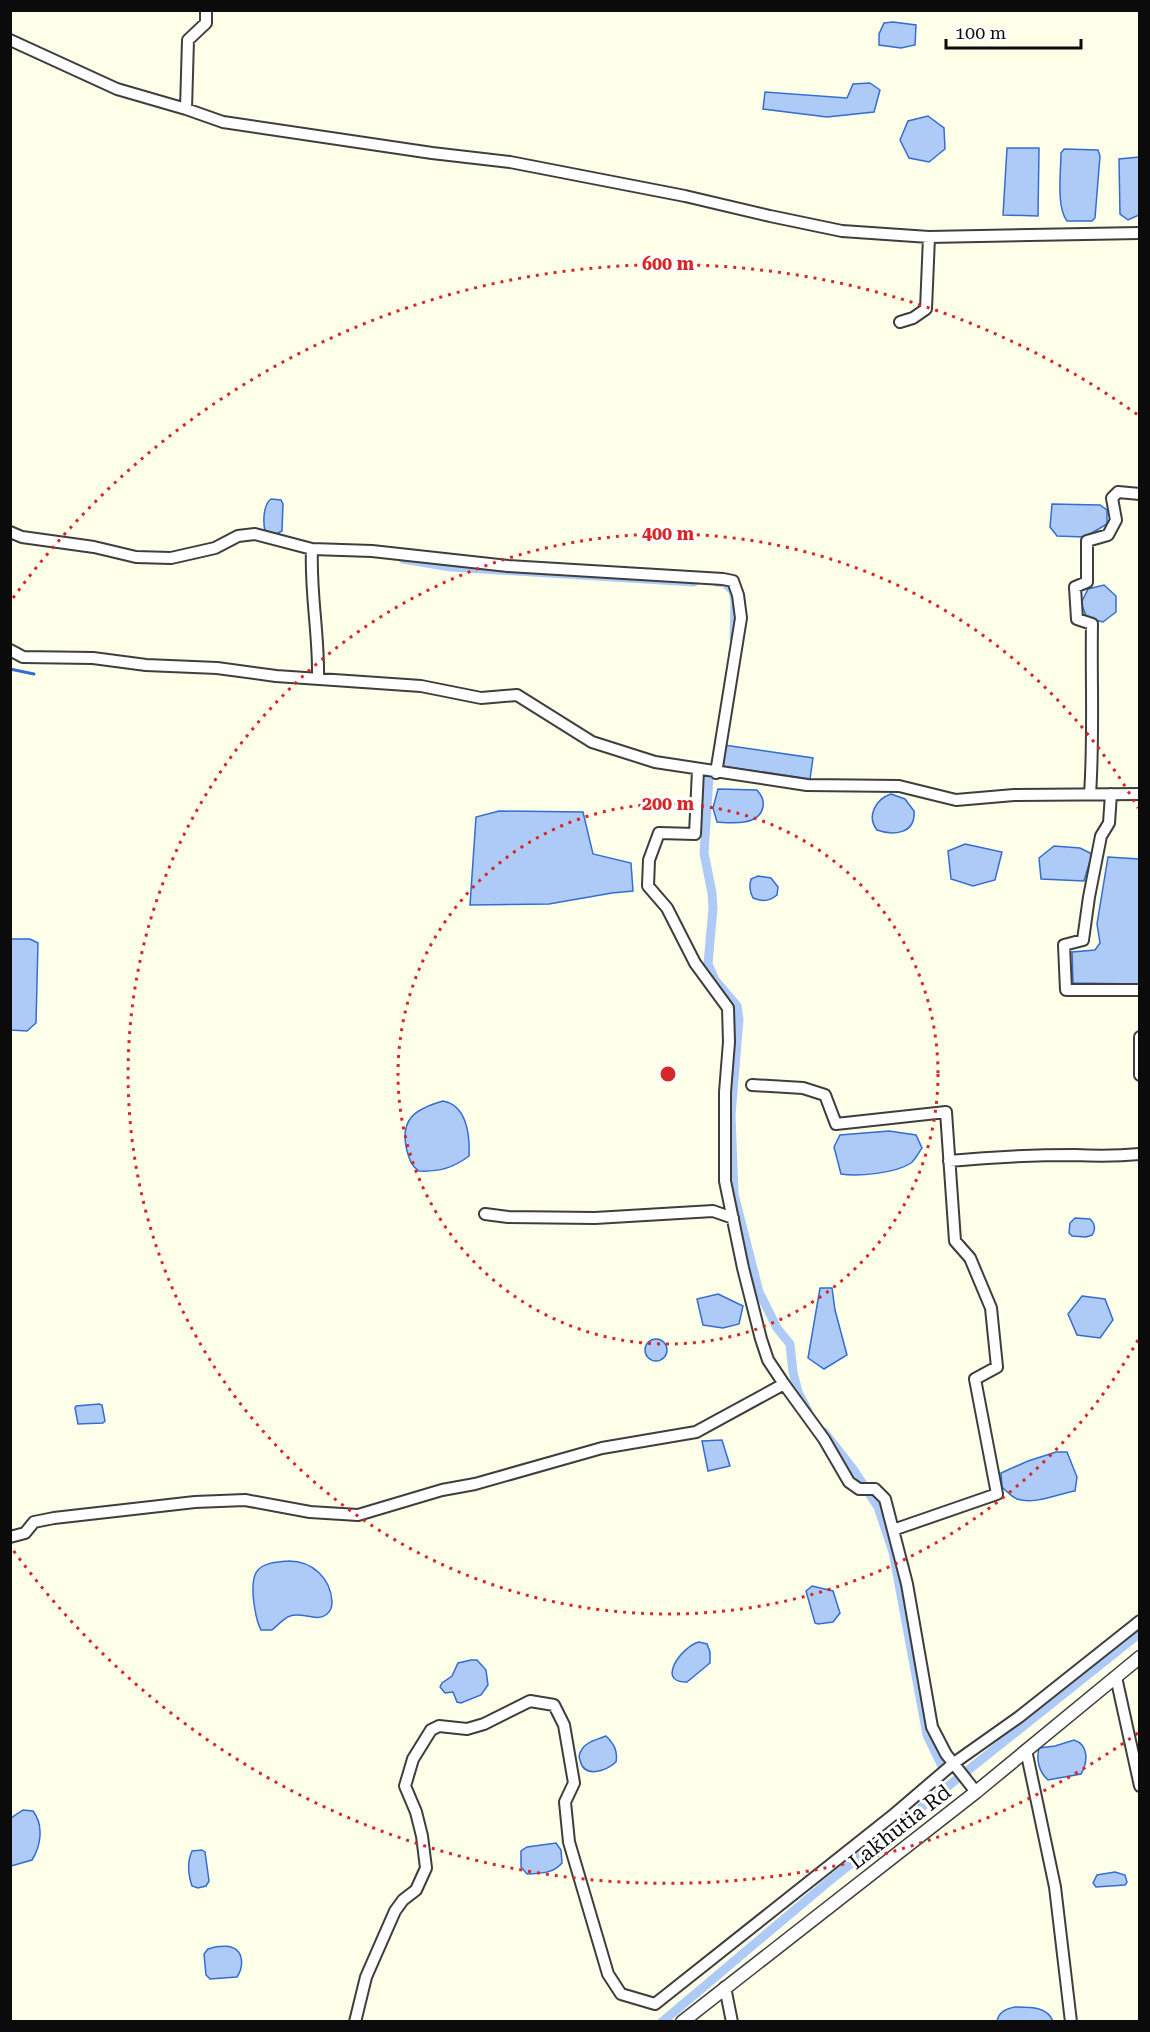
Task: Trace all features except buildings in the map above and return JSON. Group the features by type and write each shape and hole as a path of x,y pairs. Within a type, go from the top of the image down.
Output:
{"street":[{"path":"186,109 188,40 206,23 206,10"},
{"path":"10,40 117,88 223,122 432,153 510,162 685,196 842,231 929,237 1140,233"},
{"path":"900,322 913,318 926,309 929,237"},
{"path":"1090,794 1093,746 1092,624 1077,619 1075,587 1087,582 1087,541 1108,535 1116,520 1112,498 1118,492 1140,494"},
{"path":"10,532 22,537 94,547 136,557 171,558 215,548 238,536 255,534 312,549 372,551 508,566 733,581 738,595 741,618 716,772"},
{"path":"312,549 312,599 319,646 318,678"},
{"path":"10,650 23,657 93,658 146,666 217,668 276,676 421,686 481,698 517,695 592,742 655,762 807,785 899,786 956,800 1014,795 1140,794"},
{"path":"698,770 695,834 659,833 649,860 648,886 667,908 695,963 728,1008 725,1181 742,1268 761,1339 768,1360 824,1439 849,1482 859,1489 875,1489 885,1499 907,1584 932,1727 946,1754 976,1792"},
{"path":"1111,794 1109,823 1101,836 1083,940 1064,945 1066,990 1140,990"},
{"path":"1140,1037 1140,1075"},
{"path":"752,1085 804,1088 825,1095 836,1124 946,1112 955,1241 970,1258 991,1308 997,1366 975,1378 997,1494 893,1530"},
{"path":"949,1161 992,1157 1074,1155 1109,1157 1140,1154"},
{"path":"485,1214 508,1217 595,1218 713,1211 733,1218"},
{"path":"10,1537 25,1533 34,1522 54,1518 195,1502 245,1500 310,1512 358,1515 442,1490 475,1484 602,1448 696,1432 783,1384"},
{"path":"355,2022 366,1977 395,1911 403,1900 416,1890 426,1868 416,1812 405,1786 412,1759 431,1730 439,1726 467,1729 484,1724 530,1701 554,1705 564,1725 574,1783 565,1802 569,1842 609,1974 621,1994 655,2004 892,1816 954,1763 1018,1717 1140,1621"},
{"name":"Lakhutia Rd","path":"682,2022 976,1792 1140,1657"},
{"path":"1116,1677 1140,1786"},
{"path":"1026,1750 1055,1887 1071,2022"},
{"path":"725,1987 732,2022"}],"water":[{"path":"884,23 916,25 915,45 901,48 879,45 879,34"},
{"path":"870,83 880,90 874,112 827,117 763,109 765,92 847,98 853,84"},
{"path":"928,116 944,128 945,149 929,162 909,158 900,140 908,121"},
{"path":"1007,148 1039,148 1038,216 1003,215"},
{"path":"1064,149 1098,150 1100,156 1095,218 1092,221 1067,221 1064,215 1060,188 1061,153"},
{"path":"1139,157 1139,215 1128,220 1120,214 1119,159"},
{"path":"271,499 281,500 283,504 282,531 274,535 265,531 264,523 265,509"},
{"path":"1052,504 1100,505 1107,510 1107,524 1085,537 1057,536 1050,527"},
{"path":"1104,585 1116,596 1116,612 1103,622 1087,618 1081,603 1088,589"},
{"path":"724,745 813,758 810,779 721,766"},
{"path":"718,789 757,790 763,807 756,818 751,820 717,822 713,808"},
{"path":"891,794 905,799 914,811 911,825 896,833 877,830 872,819 877,804"},
{"path":"499,811 583,812 593,854 631,863 633,891 549,904 470,905 476,817"},
{"path":"965,844 1002,852 995,880 973,886 951,879 948,851"},
{"path":"1054,846 1080,848 1092,854 1084,881 1041,879 1039,858"},
{"path":"1108,857 1139,859 1139,984 1073,983 1072,952 1095,950 1100,943 1097,924"},
{"path":"758,876 771,878 778,887 777,895 772,899 753,898 750,882"},
{"path":"10,939 30,939 38,943 36,1023 27,1031 11,1030"},
{"path":"443,1101 457,1108 462,1115 468,1131 469,1156 446,1168 419,1171 411,1162 407,1151 405,1131 407,1123 417,1112"},
{"path":"889,1131 916,1135 922,1148 912,1162 887,1172 841,1174 834,1147 840,1135"},
{"path":"1075,1218 1092,1221 1094,1229 1092,1235 1072,1236 1069,1233 1070,1223"},
{"path":"820,1288 832,1288 835,1310 847,1355 824,1369 808,1358"},
{"path":"718,1294 743,1306 739,1324 723,1328 703,1325 697,1299"},
{"path":"1082,1296 1105,1299 1113,1320 1100,1338 1077,1335 1068,1314"},
{"path":"656,1339 664,1342 667,1350 664,1358 656,1361 648,1358 645,1350 648,1342"},
{"path":"102,1405 105,1421 103,1423 78,1424 76,1406"},
{"path":"722,1440 730,1466 708,1471 702,1441"},
{"path":"1056,1452 1067,1452 1077,1477 1075,1491 1024,1501 1013,1497 1002,1487 1001,1473"},
{"path":"289,1561 305,1564 324,1578 331,1593 331,1609 328,1613 318,1617 290,1616 272,1630 261,1630 253,1590 255,1575 264,1565"},
{"path":"812,1586 833,1591 840,1613 833,1622 815,1623 806,1591"},
{"path":"699,1642 707,1644 710,1663 687,1682 678,1681 673,1677 672,1671 675,1664 685,1650"},
{"path":"477,1660 486,1670 488,1685 481,1695 461,1703 457,1702 453,1692 445,1693 440,1687 452,1676 458,1663"},
{"path":"606,1736 615,1748 616,1762 596,1772 586,1770 580,1759 581,1751 589,1743"},
{"path":"1074,1740 1079,1742 1086,1754 1081,1774 1048,1780 1039,1766 1039,1748"},
{"path":"23,1810 33,1811 39,1823 38,1848 32,1860 11,1866 11,1818"},
{"path":"556,1843 561,1850 562,1863 550,1871 527,1874 521,1867 521,1851 527,1847"},
{"path":"192,1851 205,1852 209,1881 206,1886 198,1888 192,1886 189,1864"},
{"path":"1115,1872 1125,1875 1127,1882 1125,1885 1096,1887 1093,1883 1097,1875"},
{"path":"229,1946 239,1952 242,1960 237,1977 210,1979 206,1975 204,1954 208,1949"},
{"path":"1015,2007 1032,2007 1042,2010 1053,2021 997,2021 1003,2011"}],"waterway":[{"path":"403,559 451,567 694,582"},
{"path":"717,582 725,583 733,591 734,638"},
{"path":"10,669 34,674"},
{"path":"709,777 704,853 713,908 708,964 715,980 737,1006 739,1019 731,1115 734,1194 759,1292 777,1328 790,1344 798,1392 808,1411"},
{"path":"824,1432 853,1469 878,1507 893,1552 927,1735 942,1766"},
{"path":"662,2022 828,1882 1140,1633"}]}
